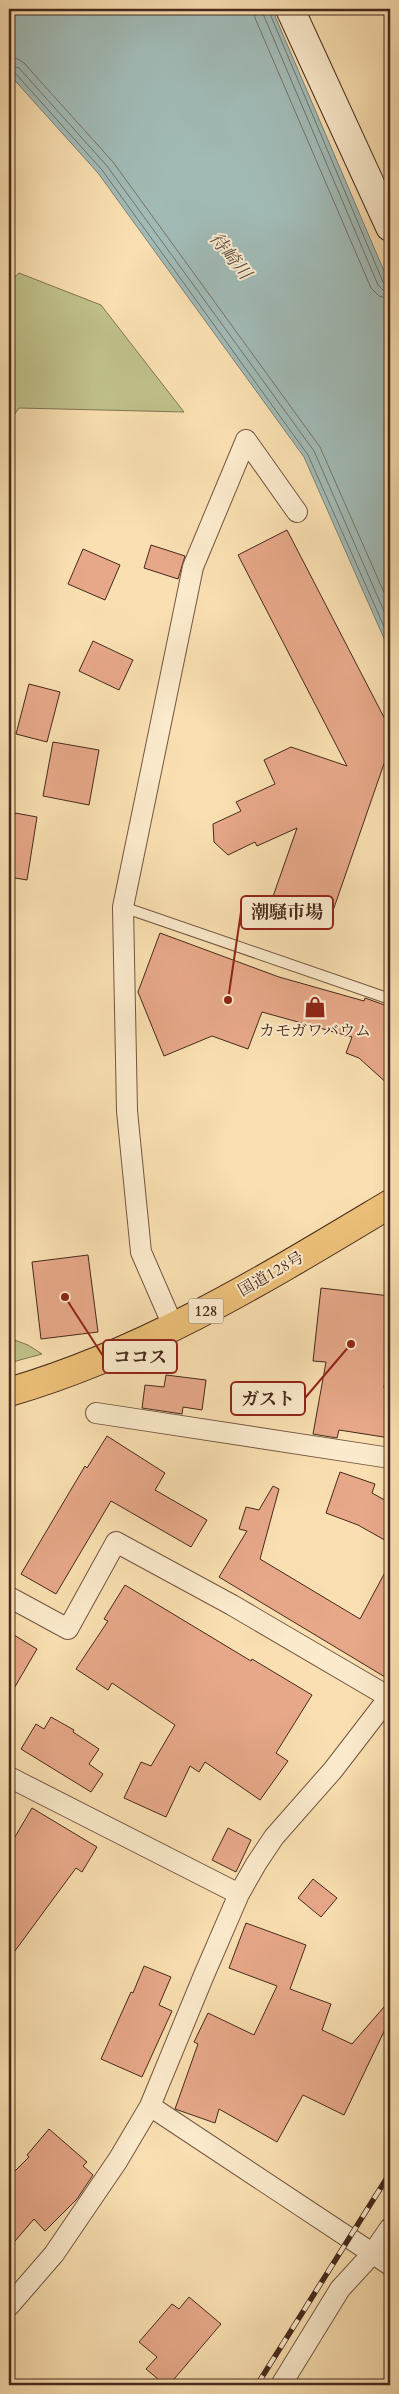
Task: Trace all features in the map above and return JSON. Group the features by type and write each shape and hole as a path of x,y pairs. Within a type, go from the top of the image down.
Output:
{"highway":[{"name":"国道128号","path":"9,1392 78,1370 174,1328 232,1298 390,1204"}],"street":[{"path":"290,9 390,227"},
{"path":"174,1328 140,1252 127,1111 123,907 192,567 246,440 297,512"},
{"path":"96,1413 390,1458"},
{"path":"9,1597 68,1629 116,1542 232,1605 390,1697 333,1770 274,1837 240,1894 150,2106 113,2167 54,2254 9,2306"},
{"path":"9,1778 240,1894"},
{"path":"150,2106 390,2265"},
{"path":"281,2385 340,2289 372,2254 390,2228"},
{"path":"372,2254 390,2244"}],"lane":[{"path":"123,907 390,999"}],"green space":[{"path":"19,273 101,305 184,412 19,408 9,422 9,282"},
{"path":"9,1338 28,1345 42,1354 9,1363"}],"water":[{"name":"待崎川","path":"9,9 272,9 390,285 390,652 304,457 98,173 9,74"}],"building":[{"path":"287,530 389,727 386,758 328,925 270,905 297,828 257,846 255,842 228,855 214,842 213,824 241,811 236,802 275,784 264,760 291,747 347,766 238,555"},
{"path":"151,545 185,556 178,579 144,568"},
{"path":"83,549 120,565 105,600 68,584"},
{"path":"93,641 133,660 119,690 79,671"},
{"path":"29,684 60,692 47,742 16,734"},
{"path":"53,742 99,750 89,805 43,796"},
{"path":"15,813 37,817 27,880 9,877 9,847"},
{"path":"160,933 279,977 364,1001 365,998 390,1007 390,1086 359,1058 346,1053 352,1037 262,1012 248,1049 212,1036 164,1056 138,992"},
{"path":"88,1255 98,1332 41,1339 32,1262"},
{"path":"321,1288 390,1296 390,1328 384,1388 390,1389 390,1438 339,1430 337,1438 313,1434 326,1362 313,1361"},
{"path":"166,1375 206,1380 202,1410 183,1407 182,1414 142,1408 145,1385 164,1387"},
{"path":"107,1436 165,1473 155,1490 207,1520 191,1547 111,1501 56,1594 21,1574 85,1466 87,1468"},
{"path":"340,1472 375,1484 372,1493 390,1503 390,1543 358,1525 326,1513"},
{"path":"273,1486 279,1489 260,1559 360,1619 390,1563 390,1680 219,1577 247,1531 239,1529 246,1507 259,1510"},
{"path":"125,1585 251,1661 252,1659 312,1695 276,1753 288,1761 260,1800 205,1762 199,1772 190,1766 166,1817 124,1798 141,1762 151,1766 175,1725 112,1683 108,1690 76,1669 108,1621 104,1619"},
{"path":"9,1632 37,1649 9,1697"},
{"path":"51,1717 74,1730 73,1732 99,1749 89,1764 103,1774 91,1792 21,1749 36,1724 44,1729"},
{"path":"32,1808 97,1847 82,1872 76,1868 9,1959 9,1847"},
{"path":"228,1828 251,1840 236,1872 212,1860"},
{"path":"313,1879 337,1898 321,1917 298,1898"},
{"path":"246,1923 306,1945 290,1989 331,2004 322,2030 352,2044 390,2000 390,2019 344,2115 303,2095 277,2142 219,2109 215,2123 175,2109 198,2044 194,2042 208,2013 254,2035 277,1986 229,1968"},
{"path":"144,1966 171,1977 159,2005 172,2011 142,2077 101,2059"},
{"path":"49,2129 87,2162 83,2166 93,2175 77,2199 45,2231 34,2219 9,2248 9,2177 29,2157 27,2155"},
{"path":"189,2297 221,2324 169,2385 165,2385 146,2369 157,2357 139,2342 172,2304 179,2309"}],"railway":[{"path":"257,2385 390,2173"}],"place":[{"name":"潮騒市場","path":"228,1000"},
{"name":"カモガワバウム","path":"315,1007"},
{"name":"ココス","path":"65,1297"},
{"name":"ガスト","path":"351,1344"}]}
